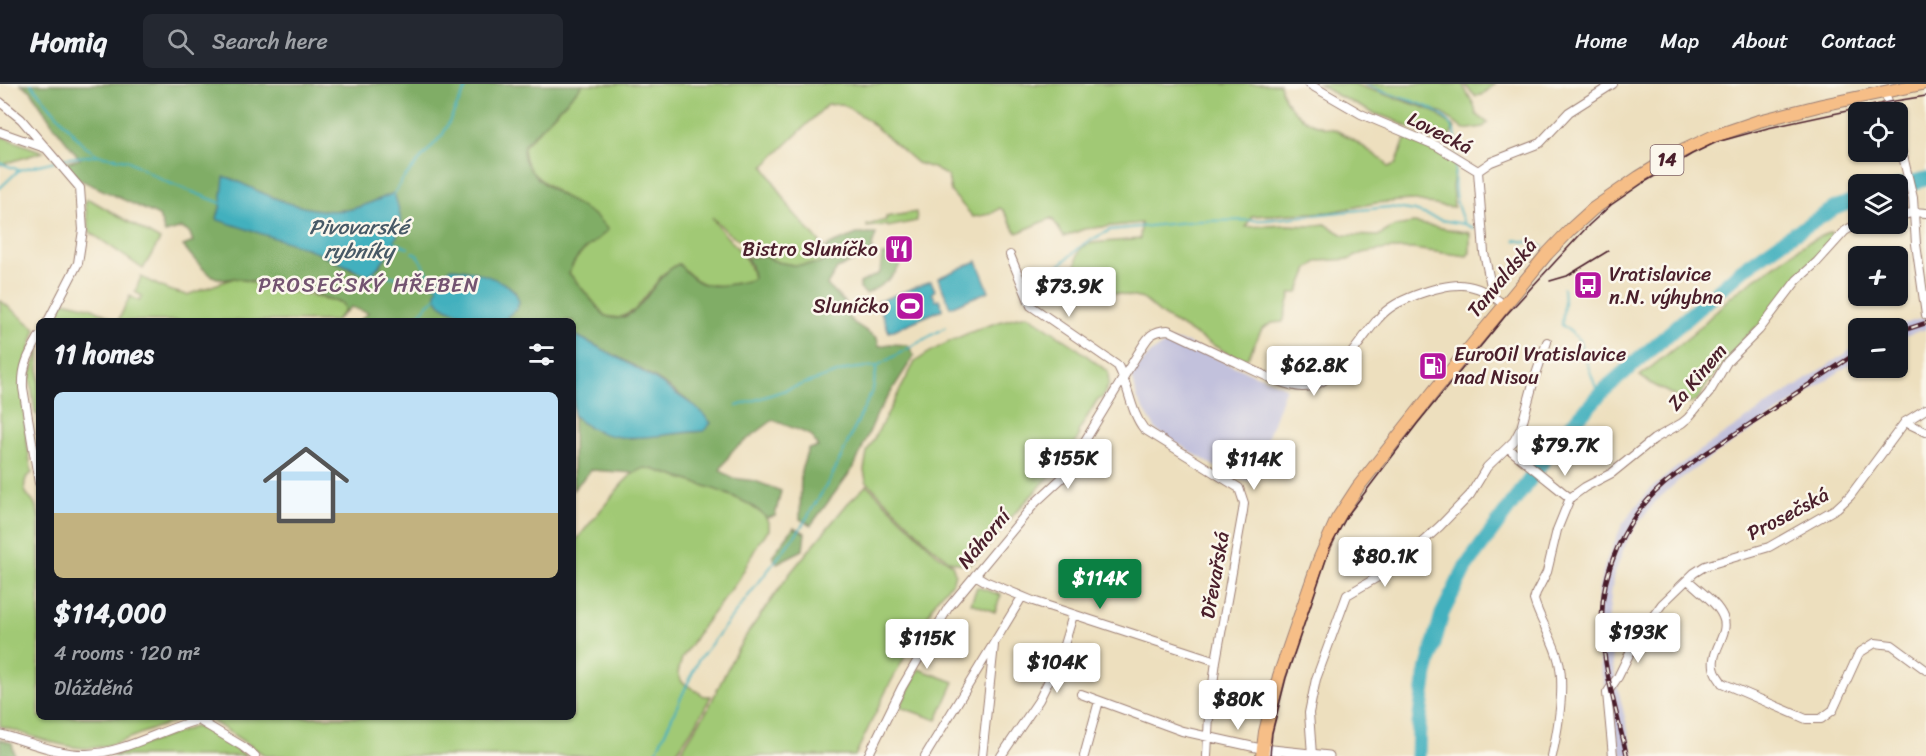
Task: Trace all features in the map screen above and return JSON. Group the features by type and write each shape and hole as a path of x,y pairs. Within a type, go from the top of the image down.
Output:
{"main road":[{"name":"Tanvaldská","path":"1262,753 1270,708 1279,676 1319,560 1337,519 1412,419 1547,254 1571,229 1593,209 1655,167 1699,142 1725,132 1822,105 1922,84"}],"street":[{"name":"Lovecká","path":"1309,84 1361,114 1437,146 1478,171 1484,253 1493,295"},
{"path":"1478,171 1491,162 1540,143 1569,112 1612,84"},
{"path":"1885,91 1889,102"},
{"path":"0,102 21,119 80,188 82,230 78,263 50,318"},
{"path":"0,132 46,148"},
{"path":"1905,162 1913,198 1916,244 1926,315"},
{"path":"1908,214 1926,213"},
{"name":"Za Kinem","path":"1570,498 1612,473 1654,439 1688,418 1709,393 1727,362 1759,330 1797,280 1848,229"},
{"name":"Dřevařská","path":"1010,255 1031,306 1118,366 1124,378 1136,419 1144,429 1239,488 1243,512 1216,661 1209,715 1207,756"},
{"name":"Náhorní","path":"868,756 902,687 948,608 1036,502 1063,477 1150,336 1157,331 1168,330 1273,379 1303,387 1322,381 1336,370 1378,318 1395,303 1450,284 1462,284 1493,295 1505,306"},
{"path":"36,342 26,359 22,374 36,465"},
{"path":"1312,755 1309,713 1316,679 1347,595 1395,567 1440,526 1470,495 1487,467 1514,441 1521,428 1547,342"},
{"name":"Prosečská","path":"1613,756 1607,693 1637,638 1662,604 1705,566 1769,547 1837,508 1850,496 1905,422 1926,409"},
{"path":"1905,422 1926,432"},
{"path":"1508,448 1570,498 1557,530 1547,572 1534,600 1559,662 1561,695 1557,735 1552,756"},
{"path":"975,574 985,581 1022,597 1216,661"},
{"path":"1688,580 1713,603 1725,620 1714,657 1714,670 1722,683 1806,719 1821,719 1833,710 1858,653 1875,643 1892,645 1926,670"},
{"path":"925,756 1022,597"},
{"path":"1001,756 1039,700 1060,658 1073,615"},
{"path":"982,756 994,640"},
{"path":"1081,694 1182,731 1262,753 1329,756"},
{"path":"1084,756 1100,700"},
{"path":"0,734 63,751 86,754 109,751 193,720"},
{"path":"198,720 255,756"}],"shaded area":[{"path":"1926,317 1926,329 1908,335 1908,322"},
{"path":"1171,340 1188,343 1226,363 1286,387 1252,481 1232,477 1157,431 1137,398 1132,374 1152,352"},
{"path":"1848,352 1848,366 1679,480 1655,502 1632,532 1613,578 1608,622 1613,667 1634,756 1621,756 1601,670 1596,622 1599,588 1605,564 1622,525 1646,493 1697,452"}],"green space":[{"path":"21,84 583,84 524,145 524,157 537,178 595,216 608,230 576,259 569,273 605,316 617,318 628,315 670,269 679,264 690,276 701,283 728,285 752,280 751,266 746,257 765,256 777,262 793,265 819,264 832,256 827,246 857,234 876,234 872,252 837,269 827,285 846,304 845,314 877,338 879,346 908,345 914,356 878,412 854,467 811,525 800,519 801,471 808,449 818,447 811,435 773,420 732,451 720,470 732,478 755,481 781,491 775,516 766,518 745,502 730,495 652,469 644,468 634,473 591,470 576,487 576,418 583,424 630,438 704,431 711,423 683,397 665,385 576,336 576,318 506,318 519,303 515,291 506,284 446,308 469,318 362,318 368,313 351,307 338,318 345,311 342,303 303,291 211,275 183,246 193,242 190,233 182,228 165,233 159,216 72,176 64,163 80,159 31,91","holes":["230,178 301,207 330,211 357,208 394,193 398,234 379,267 355,271 309,249 217,218"]},
{"path":"583,84 1280,84 1284,98 1300,116 1313,124 1333,129 1347,136 1385,162 1388,167 1396,164 1406,137 1442,154 1455,163 1452,186 1454,207 1411,200 1376,203 1330,212 1252,216 1246,227 1325,224 1344,235 1378,236 1395,226 1414,223 1470,233 1470,252 1467,256 1412,249 1389,249 1362,253 1351,259 1319,261 1308,269 1298,293 1291,293 1283,322 1272,323 1262,329 1248,357 1237,359 1163,316 1143,299 1107,291 1076,278 1078,254 1082,247 1092,243 1140,239 1141,223 1084,229 1064,237 1052,218 1017,233 1000,208 991,214 973,217 951,192 948,176 917,163 864,117 842,104 827,105 764,166 792,211 832,256 819,264 793,265 777,262 729,234 712,217 741,252 750,268 752,280 735,284 705,284 678,264 663,274 635,310 619,318 605,316 569,273 581,253 607,230 533,174 522,153 524,146"},
{"path":"1318,84 1354,84 1431,110 1455,128 1444,145 1392,119 1373,113"},
{"path":"1363,84 1462,84 1474,105 1476,114 1488,123 1483,127 1464,130 1442,113"},
{"path":"1464,84 1495,84 1482,95 1475,96"},
{"path":"0,136 43,152 0,165"},
{"path":"87,199 160,240 143,269 90,232 85,204"},
{"path":"916,212 917,221 888,227 887,225 867,227 867,225 886,220 886,217"},
{"path":"1831,232 1834,239 1763,321 1741,341 1707,384 1697,401 1688,403 1640,376 1694,333 1731,296 1808,242"},
{"path":"896,254 901,263 891,278 866,294 860,289 860,283 880,273 882,255"},
{"path":"141,277 168,290 187,295 234,278 342,303 345,311 338,318 119,318 130,296 139,301 142,296 135,292"},
{"path":"0,300 36,329 30,347 24,383 24,401 26,437 32,473 26,478 25,488 36,506 36,720 173,720 171,723 121,741 91,748 45,740 0,726"},
{"path":"64,301 93,308 111,318 54,318"},
{"path":"1028,315 1108,372 1109,384 1078,432 1079,436 1065,459 986,549 970,564 950,561 931,546 866,481 864,470 867,452 915,362 926,354 969,333"},
{"path":"36,358 36,414 35,413 30,377"},
{"path":"644,468 652,469 717,490 745,502 765,516 769,524 769,530 759,542 739,579 682,658 678,673 682,682 704,696 711,696 696,724 674,756 266,756 211,720 576,720 576,540 631,475"},
{"path":"867,485 937,554 952,564 955,573 953,581 937,599 887,689 855,756 678,756 708,709 733,657 747,634 791,572 848,503"},
{"path":"794,527 805,533 803,550 777,563 772,556"},
{"path":"977,587 1001,595 995,612 971,603"},
{"path":"919,669 954,682 937,720 900,707"},
{"path":"194,727 203,728 247,756 111,756"},
{"path":"0,739 12,743 15,756 0,756"}],"water":[{"name":"Pivovarské rybníky","path":"224,177 301,207 331,211 352,209 394,193 399,209 399,231 383,261 367,275 309,249 218,220"},
{"name":"Sluníčko","path":"977,261 989,291 950,307 938,278"},
{"name":"Pivovarské rybníky","path":"451,268 484,275 508,286 514,291 519,302 516,309 506,318 469,318 446,308 436,297 441,275"},
{"name":"Sluníčko","path":"931,281 935,290 932,293 936,300 939,299 943,309 889,332 877,302"},
{"path":"576,336 650,377 694,406 711,423 704,431 635,438 603,433 576,417"}],"waterway":[{"path":"31,84 84,146 98,155 127,160 164,181 221,203"},
{"path":"393,195 403,179 443,134 468,84"},
{"path":"1365,84 1438,113 1449,123 1456,136 1457,153"},
{"path":"60,159 96,155"},
{"path":"1456,159 1455,192 1464,223"},
{"path":"0,163 19,170 55,161"},
{"path":"0,188 19,170"},
{"path":"1908,184 1926,179"},
{"path":"1418,756 1419,724 1426,674 1442,614 1465,568 1563,434 1605,389 1742,270 1790,236 1835,208 1848,203"},
{"path":"1050,273 1084,244 1110,230 1198,221 1265,220 1389,207 1415,211 1474,228"},
{"path":"1515,240 1543,247"},
{"path":"392,241 408,248"},
{"path":"413,252 418,256 434,284 440,286"},
{"path":"370,271 434,284"},
{"path":"1563,288 1562,325 1578,338 1599,396"},
{"path":"417,318 437,297"},
{"path":"737,406 849,369 877,366 946,327"},
{"path":"654,756 698,661 800,529 832,476 873,389 877,366"}],"tram line":[{"path":"1270,756 1272,733 1286,678 1330,548 1347,516 1417,424 1507,314 1589,225 1611,205 1643,183 1717,142 1768,128 1926,96"},
{"path":"1550,281 1567,276 1608,251"}],"railway":[{"path":"1908,329 1926,323"},
{"path":"1627,756 1608,674 1602,625 1605,586 1617,548 1626,531 1649,499 1672,478 1848,359"}],"place":[{"name":"Bistro Sluníčko","path":"899,249"},
{"name":"Vratislavice n.N. výhybna","path":"1588,285"},
{"name":"Sluníčko","path":"910,306"},
{"name":"EuroOil Vratislavice nad Nisou","path":"1433,366"}],"district":[{"name":"PROSEČSKÝ HŘEBEN","path":"369,285"}]}
